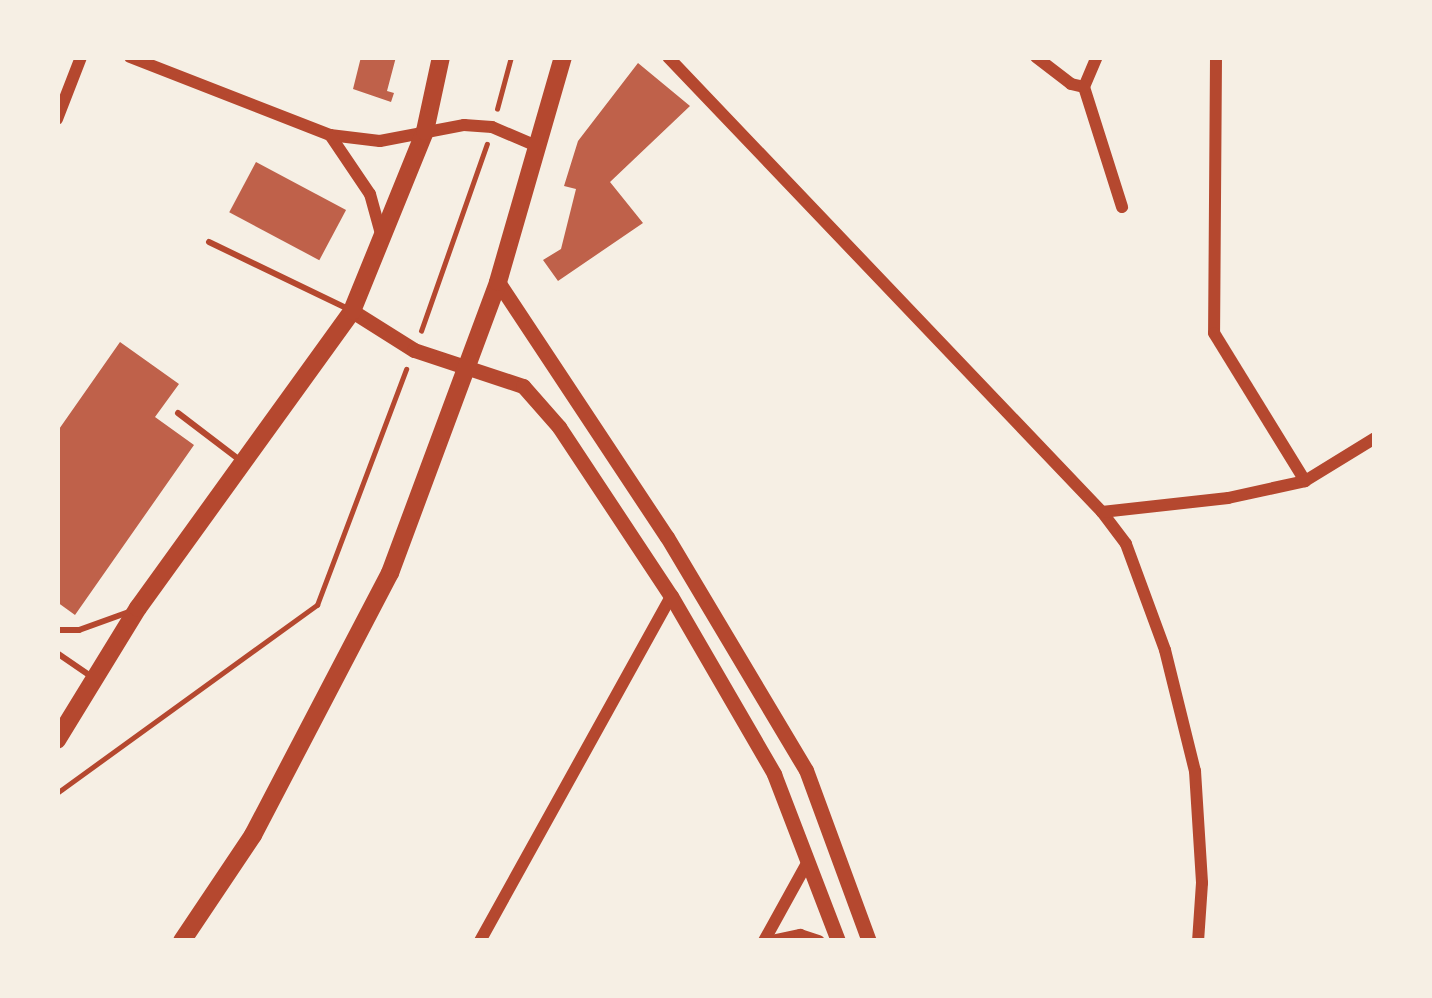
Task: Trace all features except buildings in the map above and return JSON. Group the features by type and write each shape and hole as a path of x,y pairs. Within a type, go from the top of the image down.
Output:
{"main road":[{"path":"57,740 138,608 352,311 424,131 442,57"},
{"path":"182,941 253,835 390,573 498,281 540,148 562,57"}],"street":[{"path":"57,119 81,57"},
{"path":"130,57 330,135 380,141 438,126 492,127 540,148"},
{"path":"668,57 1102,512 1126,544 1165,650 1195,771 1202,883 1198,941"},
{"path":"1036,57 1071,84 1084,88"},
{"path":"1097,57 1084,88 1122,207"},
{"path":"1216,57 1214,333 1305,481"},
{"path":"330,135 370,194 382,240"},
{"path":"498,281 667,537 806,770 869,941"},
{"path":"352,311 414,350 523,386 559,427 670,596 774,774 838,941"},
{"path":"1102,512 1228,499 1305,481 1375,438"},
{"path":"480,941 670,596"},
{"path":"767,941 807,862"},
{"path":"767,941 800,935 819,941"}],"lane":[{"path":"209,242 352,311"},
{"path":"178,413 244,463"},
{"path":"57,629 79,630 138,608"},
{"path":"57,653 95,679"}],"path":[{"path":"57,793 317,605 463,224 511,57"}]}
